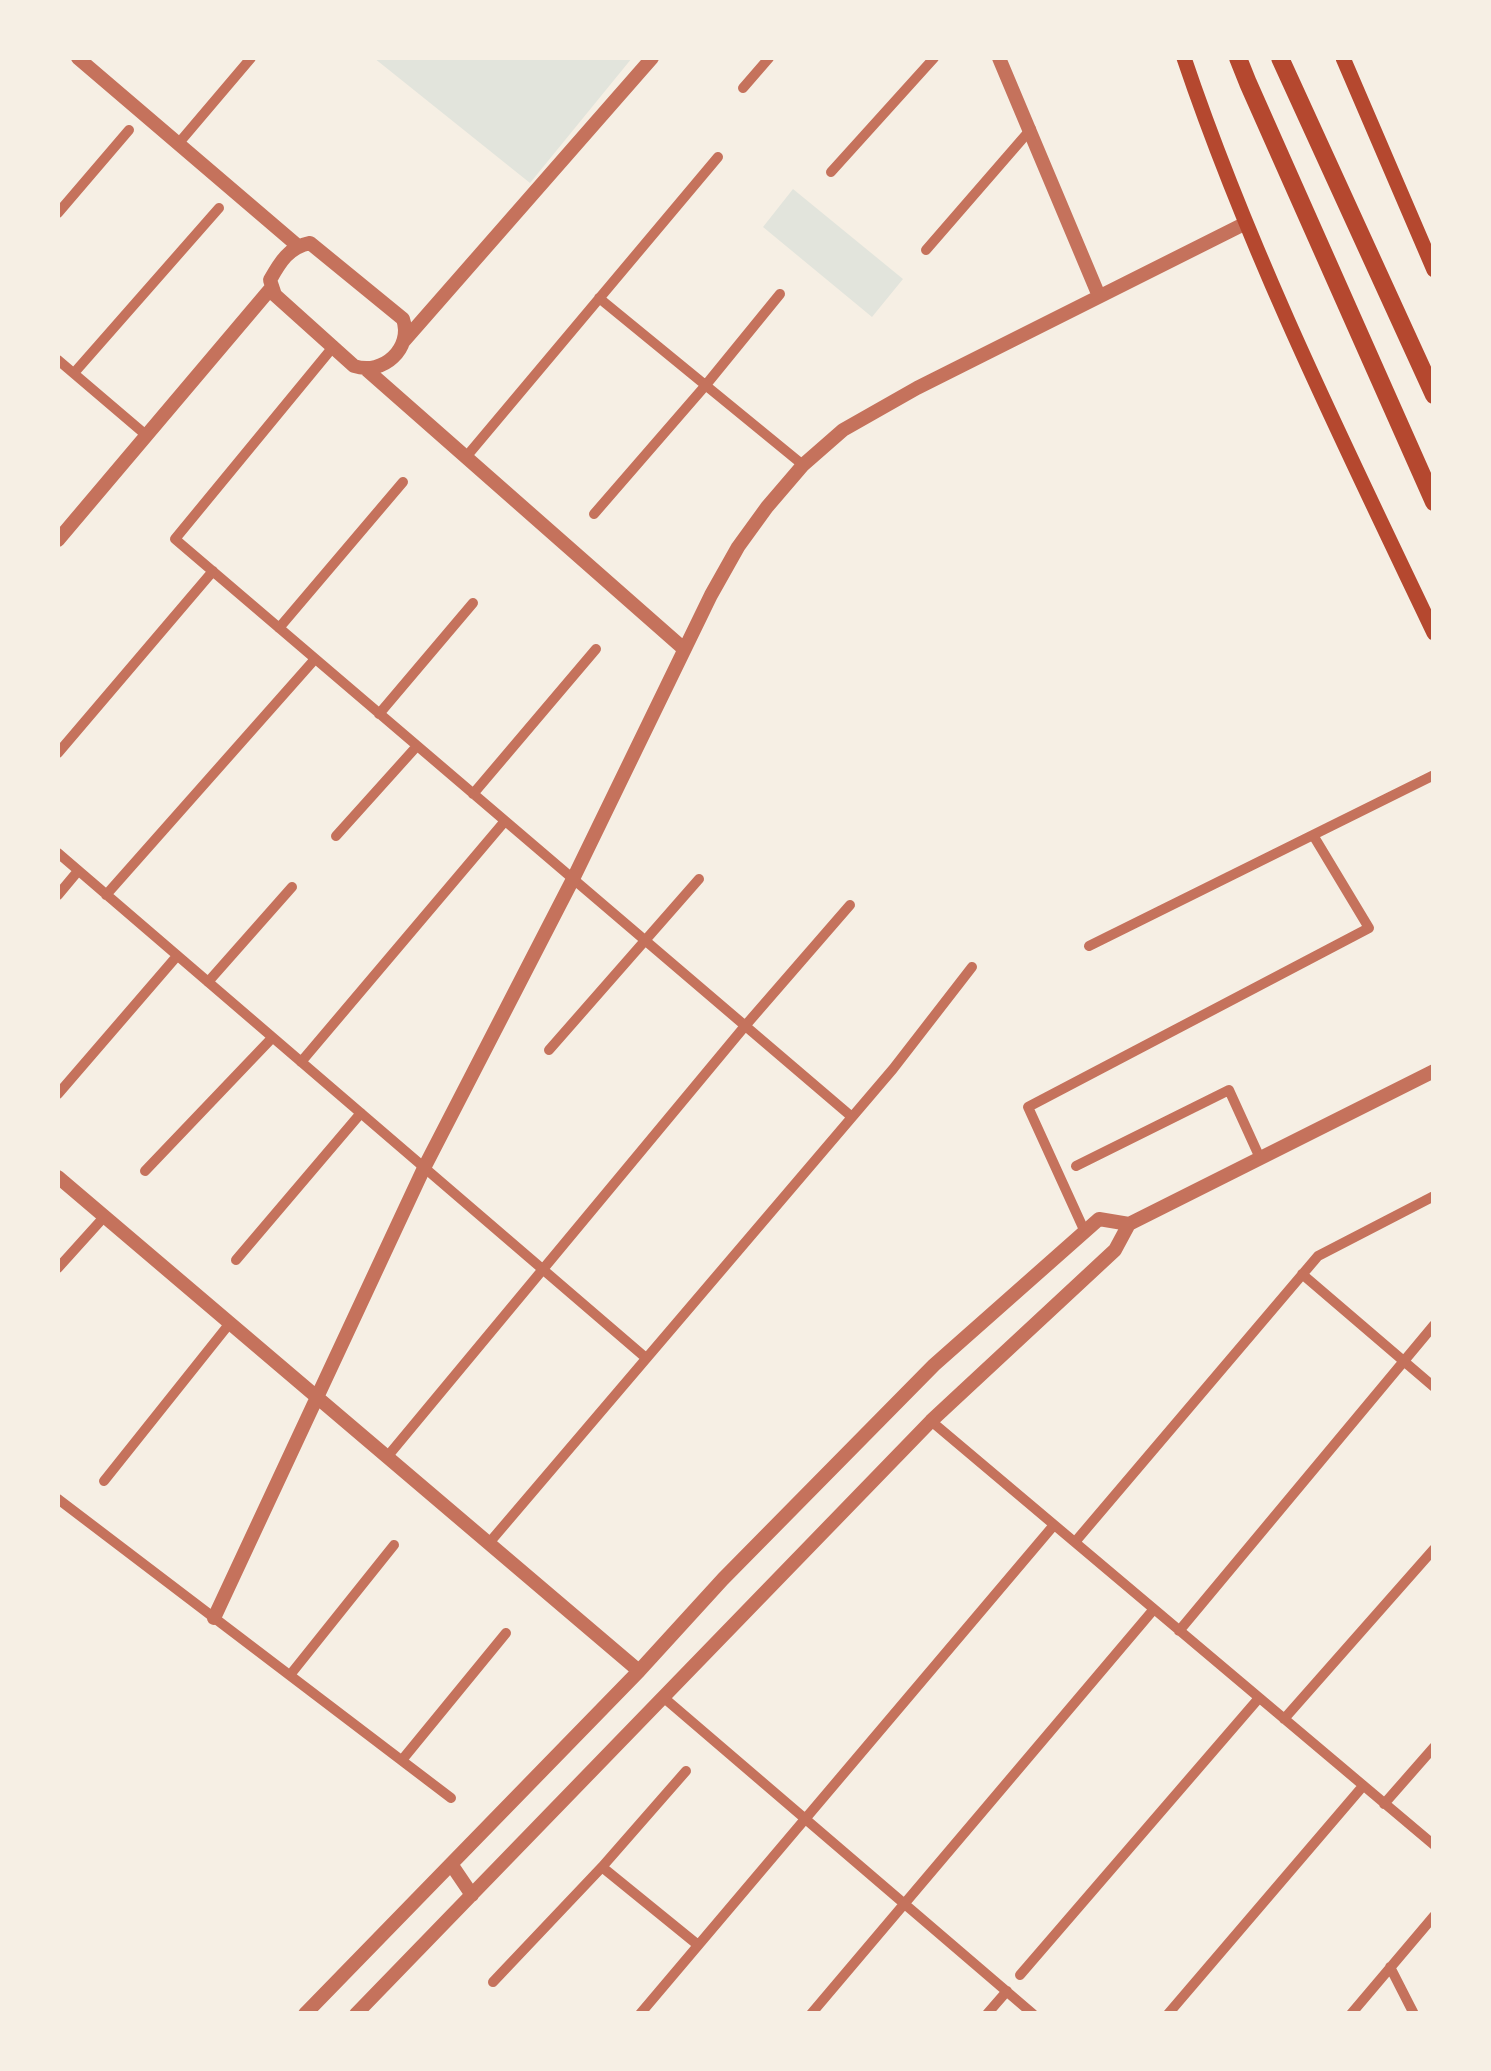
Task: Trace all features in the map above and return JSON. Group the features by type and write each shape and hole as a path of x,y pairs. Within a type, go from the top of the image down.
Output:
{"main road":[{"path":"1184,58 1246,223 1434,632"},
{"path":"1238,58 1434,502"},
{"path":"1280,58 1434,395"},
{"path":"1343,58 1434,270"}],"street":[{"path":"78,58 298,246"},
{"path":"178,144 251,58"},
{"path":"367,370 380,366 404,342 652,58"},
{"path":"743,88 768,58"},
{"path":"831,172 934,58"},
{"path":"1000,58 1099,296"},
{"path":"926,250 1031,129"},
{"path":"58,213 129,130"},
{"path":"466,457 718,157"},
{"path":"74,373 219,208"},
{"path":"214,1618 424,1168 738,548 803,465 858,421 1246,223"},
{"path":"404,342 407,330 402,318 310,243 286,255 270,280 275,296 354,366 367,370 684,649"},
{"path":"58,540 272,287"},
{"path":"594,514 780,294"},
{"path":"599,298 803,465"},
{"path":"333,347 175,539 852,1117"},
{"path":"58,360 146,436"},
{"path":"279,628 403,482"},
{"path":"58,753 213,571"},
{"path":"379,714 473,604"},
{"path":"474,794 596,649"},
{"path":"106,895 315,659"},
{"path":"336,836 417,746"},
{"path":"1089,946 1434,775"},
{"path":"301,1062 506,822"},
{"path":"1085,1232 1028,1108 1369,928 1313,835"},
{"path":"58,853 646,1358"},
{"path":"58,895 78,871"},
{"path":"549,1050 699,880"},
{"path":"208,982 292,887"},
{"path":"387,1456 850,905"},
{"path":"58,1094 177,956"},
{"path":"489,1543 852,1117 972,967"},
{"path":"145,1171 272,1038"},
{"path":"356,2014 931,1422 1114,1250 1129,1224 1434,1070"},
{"path":"1076,1166 1228,1090 1260,1158"},
{"path":"236,1260 361,1113"},
{"path":"58,1177 639,1671"},
{"path":"1074,1542 1318,1256 1434,1196"},
{"path":"58,1268 104,1217"},
{"path":"305,2014 934,1365 1099,1219 1129,1224"},
{"path":"1302,1274 1434,1387"},
{"path":"104,1481 230,1323"},
{"path":"1179,1631 1434,1325"},
{"path":"931,1422 1434,1845"},
{"path":"58,1499 451,1798"},
{"path":"640,2014 1054,1525"},
{"path":"290,1675 394,1544"},
{"path":"1284,1720 1434,1549"},
{"path":"810,2014 1154,1609"},
{"path":"402,1760 506,1632"},
{"path":"663,1697 1033,2014"},
{"path":"1020,1975 1259,1698"},
{"path":"1384,1804 1434,1747"},
{"path":"493,1982 686,1771"},
{"path":"1168,2014 1363,1786"},
{"path":"451,1864 472,1894"},
{"path":"602,1867 698,1945"},
{"path":"1351,2014 1434,1916"},
{"path":"1390,1967 1414,2014"},
{"path":"987,2014 1007,1991"}],"shaded area":[{"path":"374,58 632,58 530,183"},
{"path":"793,189 903,279 872,317 763,227"}]}
